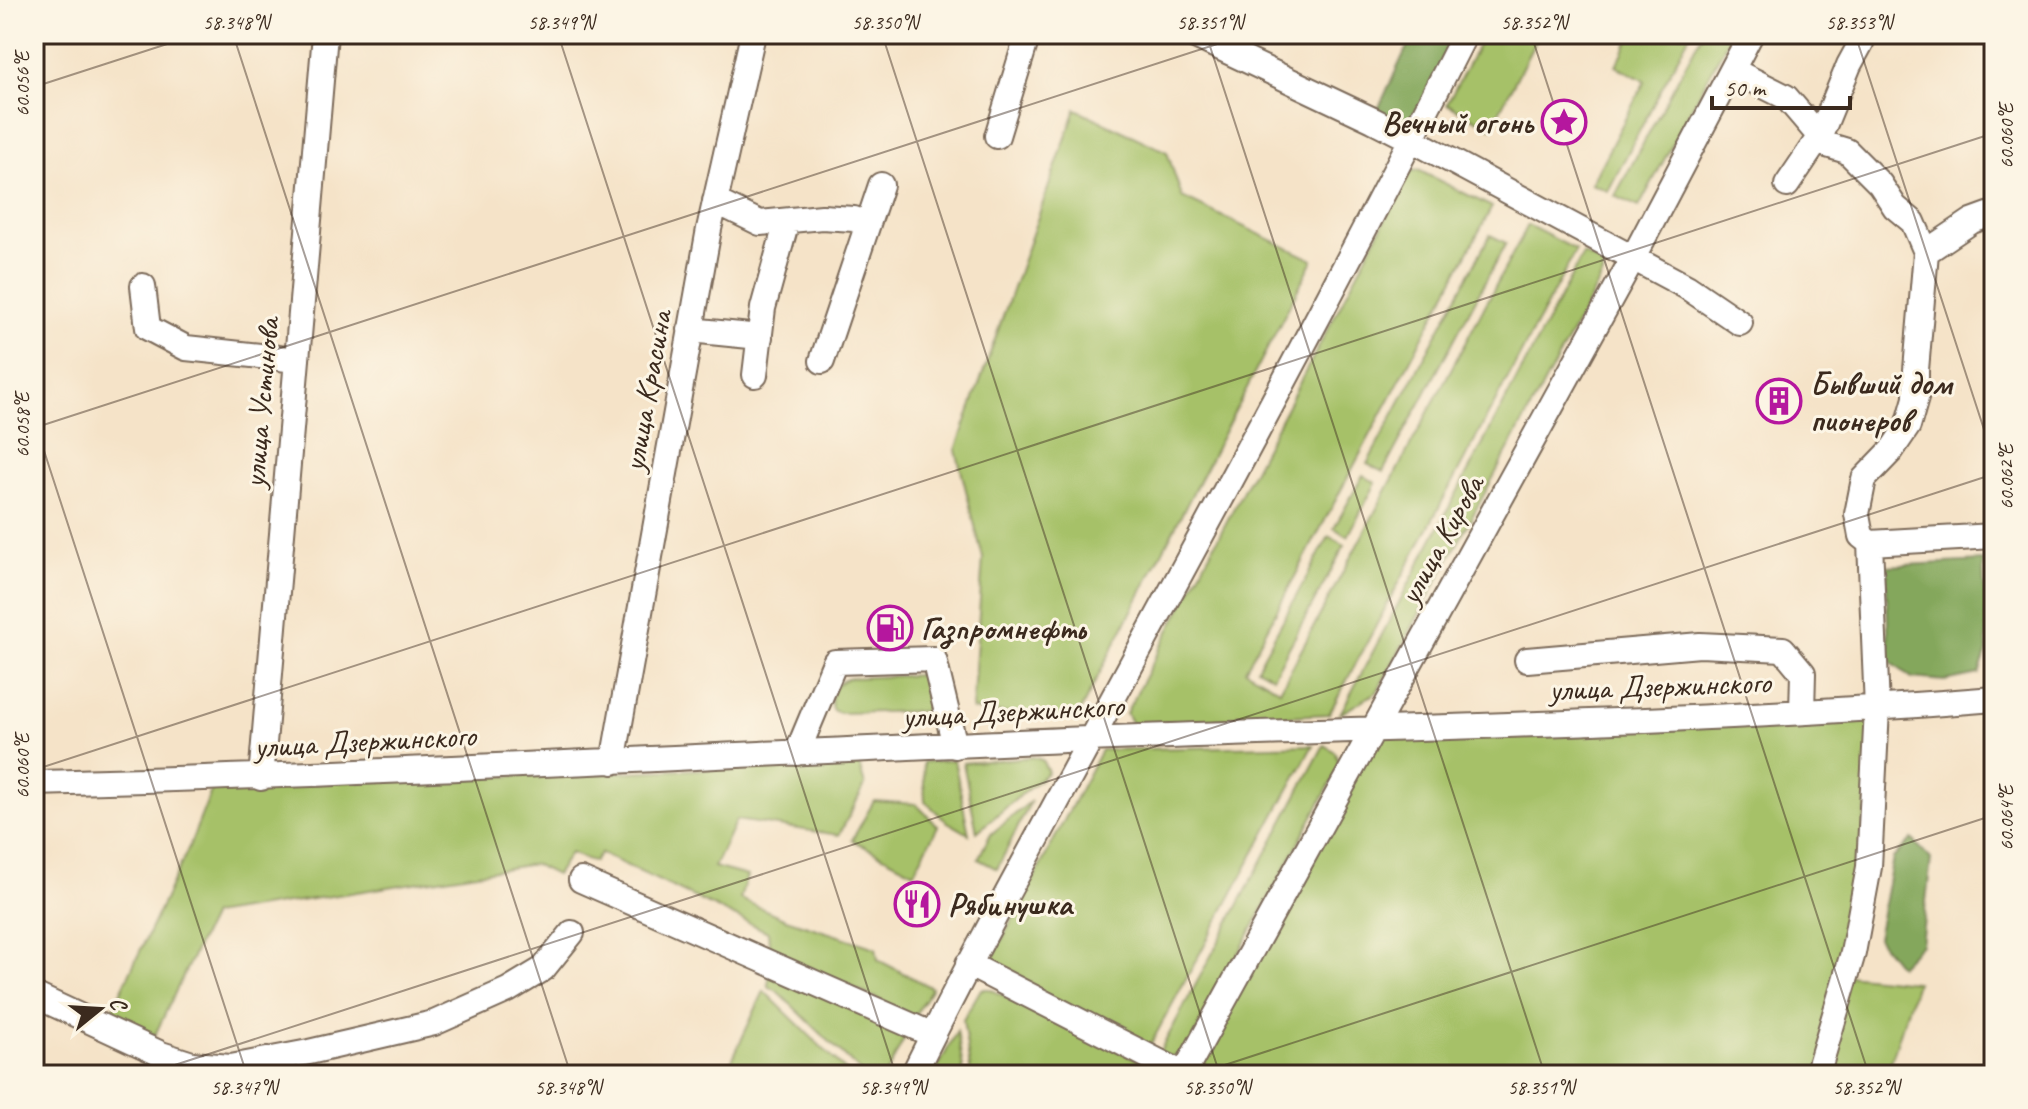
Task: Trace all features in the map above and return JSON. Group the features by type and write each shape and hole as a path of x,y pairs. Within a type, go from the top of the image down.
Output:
{"street":[{"name":"улица Устинова","path":"261,778 325,34"},
{"name":"улица Красина","path":"613,762 690,330 715,201 753,34"},
{"path":"997,136 1028,34"},
{"path":"1191,34 1412,140 1687,287 1740,323"},
{"path":"913,1075 968,964 1412,140 1465,34"},
{"name":"улица Кирова","path":"1183,1075 1633,258 1751,34"},
{"path":"1787,185 1820,136 1861,43 1862,34"},
{"path":"1732,70 1786,97 1827,145 1847,151 1880,184 1895,207 1913,222 1926,252 1916,398 1908,426 1891,451 1864,479 1857,514 1861,536 1870,543 1994,536"},
{"path":"822,361 881,185"},
{"path":"715,201 760,223 822,217 854,219 867,225"},
{"path":"1926,252 1972,221 1994,213"},
{"path":"755,375 763,308 787,221"},
{"path":"143,286 148,328 186,348 297,360"},
{"path":"690,330 760,337"},
{"path":"1817,1075 1853,953 1869,867 1877,709 1870,543"},
{"path":"1527,660 1700,645 1783,649 1803,673 1802,712"},
{"path":"797,753 835,662 934,659 955,746"},
{"name":"улица Дзержинского","path":"34,783 261,778 1091,739 1877,709 1994,699"},
{"path":"581,880 933,1035"},
{"path":"34,995 161,1054 192,1064 231,1067 434,1023 508,990 543,969 572,933"},
{"path":"968,964 1183,1075"}],"green space":[{"path":"1413,34 1465,34 1412,140 1373,120"},
{"path":"1484,34 1539,34 1491,128 1447,104"},
{"path":"1632,34 1690,34 1608,191 1591,184 1645,81 1616,66"},
{"path":"1702,34 1731,34 1639,207 1615,196"},
{"path":"1076,109 1167,152 1182,197 1313,260 1076,719 972,710 983,558 956,450"},
{"path":"1418,170 1492,207 1245,670 1280,690 1528,225 1576,250 1329,714 1132,724 1126,713 1411,171"},
{"path":"1490,235 1506,243 1383,472 1367,464"},
{"path":"1583,254 1603,264 1603,275 1377,692 1340,714"},
{"path":"1363,475 1376,483 1348,536 1334,528"},
{"path":"1329,536 1345,545 1273,677 1257,668"},
{"path":"1983,561 1987,651 1979,674 1945,681 1912,678 1889,661 1886,566"},
{"path":"925,675 934,683 935,707 926,711 840,713 832,710 833,691 848,678"},
{"path":"1877,709 1847,975 1916,982 1887,1075 1184,1075 1373,730"},
{"path":"1313,745 1148,1049 988,966 1101,750"},
{"path":"1324,745 1335,752 1340,766 1186,1051 1171,1057 1159,1053"},
{"path":"1033,757 1042,760 1048,772 977,832 963,763"},
{"path":"954,760 969,834 946,821 925,801 923,762"},
{"path":"859,764 865,785 839,835 736,820 714,867 747,876 740,899 786,919 876,948 878,960 932,988 914,1016 773,951 768,932 600,853 594,862 570,853 556,875 534,864 212,915 155,1035 110,1015 189,847 213,786"},
{"path":"874,801 916,804 938,826 914,872 852,840"},
{"path":"1031,801 997,869 978,859 990,835"},
{"path":"1912,839 1931,859 1921,944 1899,966 1877,938 1893,858"},
{"path":"770,970 909,1029 886,1075 864,1075 777,991 768,986"},
{"path":"981,989 990,989 1140,1061 1133,1075 971,1075 963,1020"},
{"path":"764,991 850,1075 779,1075 763,1067 759,1075 725,1075"},
{"path":"957,1031 964,1075 934,1075"}],"place":[{"name":"Вечный огонь","path":"1564,122"},
{"name":"Бывший дом пионеров","path":"1779,401"},
{"name":"Газпромнефть","path":"890,628"},
{"name":"Рябинушка","path":"917,904"}]}
